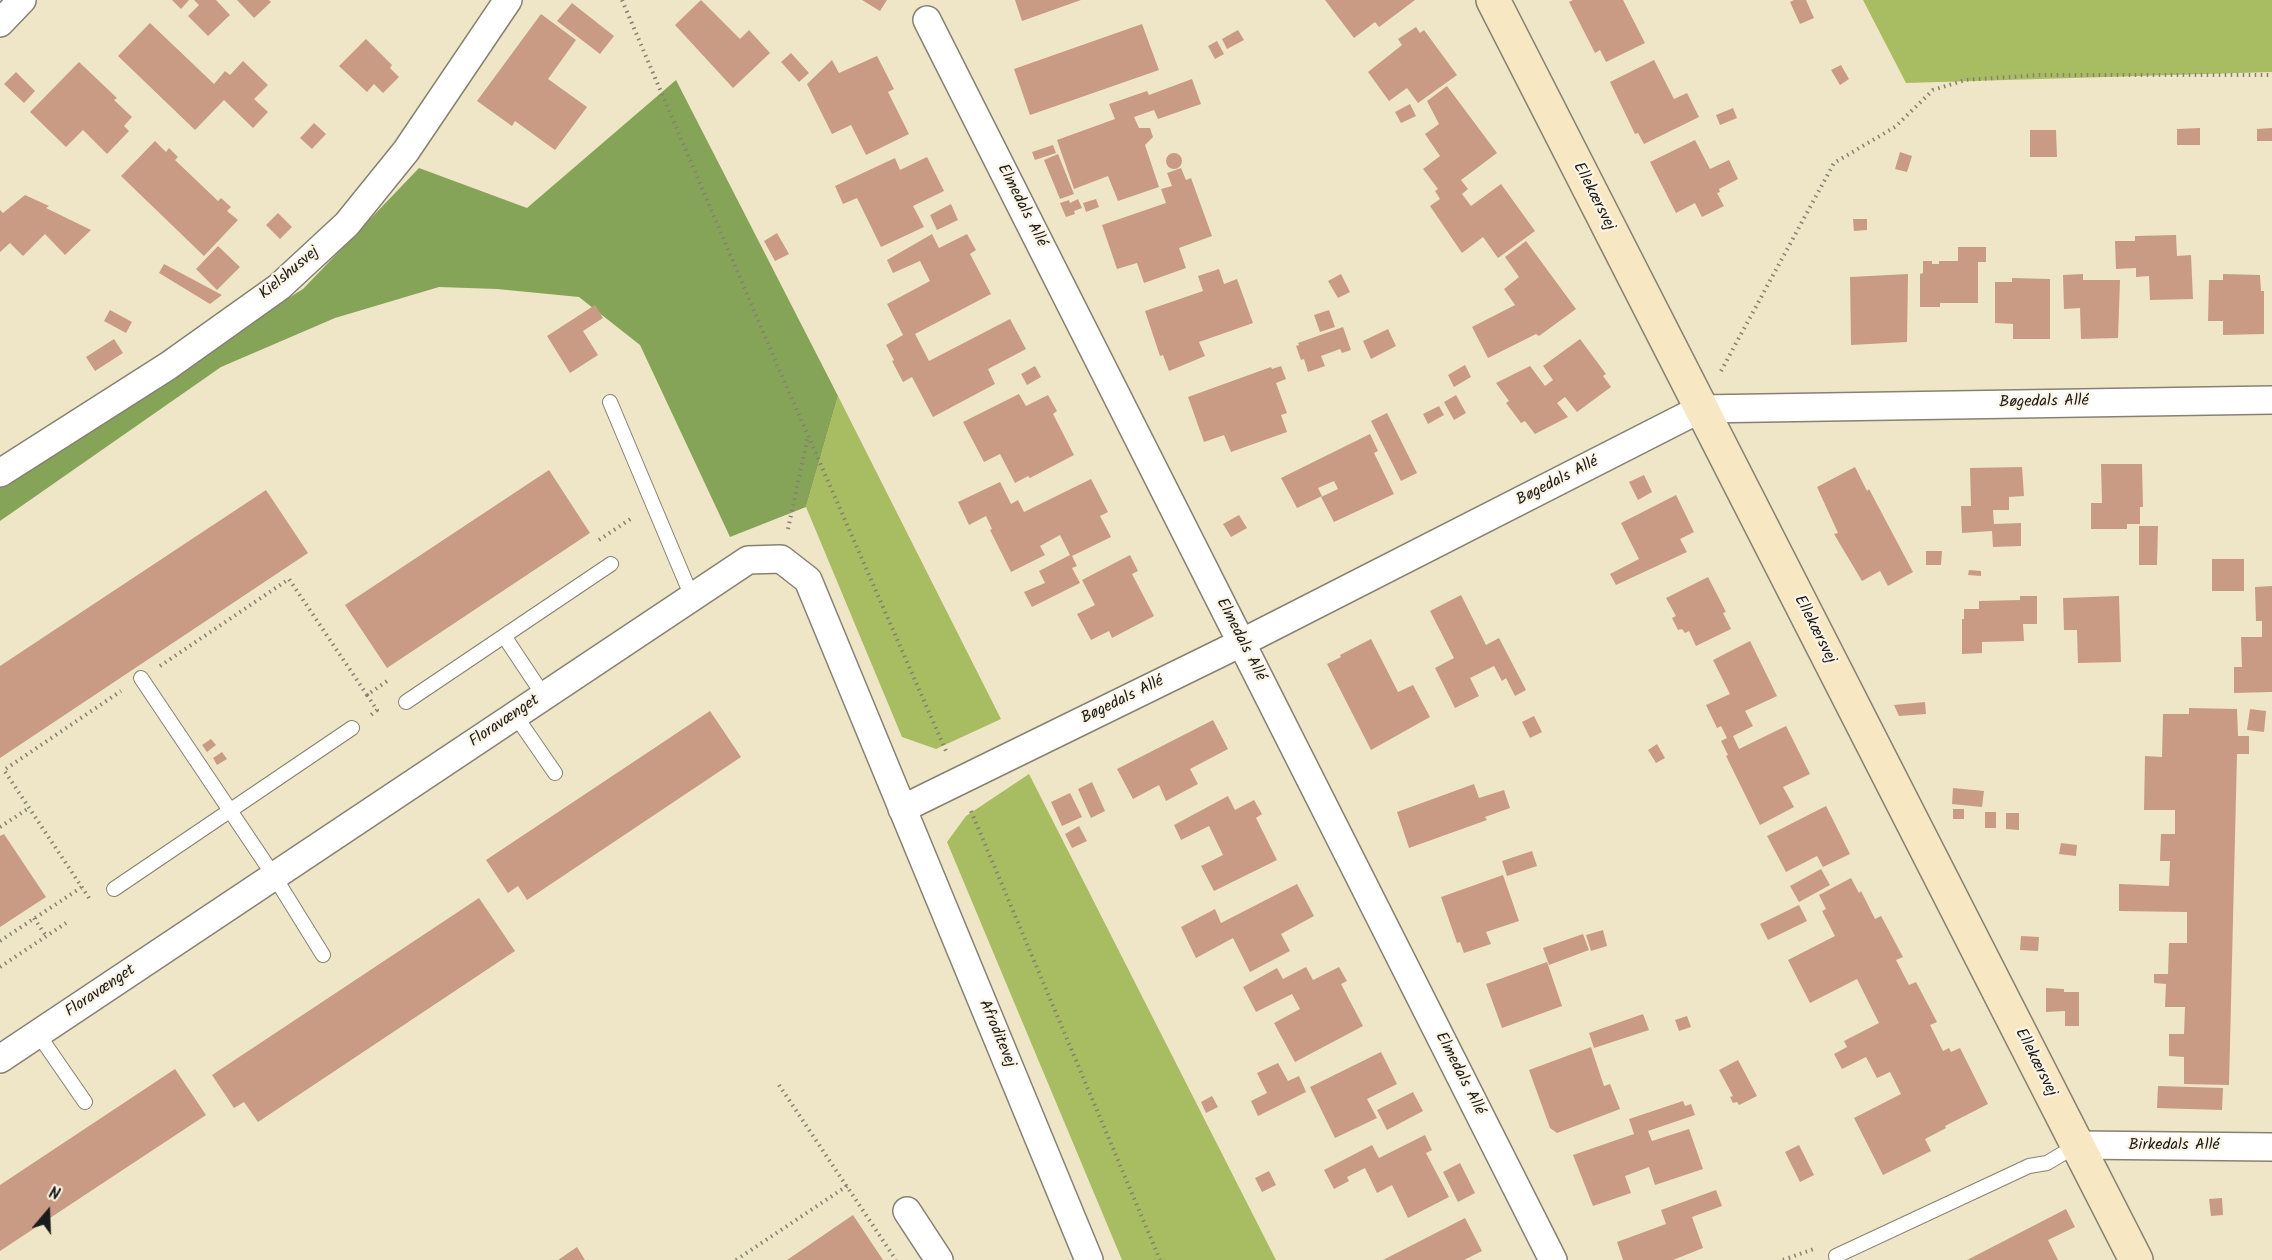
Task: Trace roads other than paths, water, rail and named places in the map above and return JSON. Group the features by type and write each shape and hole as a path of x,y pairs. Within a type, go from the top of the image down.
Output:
{"street":[{"path":"0,23 22,0"},
{"name":"Kielshusvej","path":"0,473 168,366 279,287 347,225 406,151 508,0"},
{"name":"Ellekærsvej","path":"1493,0 2136,1260"},
{"name":"Elmedals Allé","path":"927,20 1552,1260"},
{"name":"Bøgedals Allé","path":"902,809 1242,643 1700,409 2272,400"},
{"name":"Floravænget","path":"2,1052 38,1034 748,560 781,559 808,580 902,809"},
{"name":"Afroditevej","path":"902,809 1089,1260"},
{"name":"Birkedals Allé","path":"2077,1145 2272,1147"},
{"path":"907,1211 939,1260"}],"lane":[{"path":"610,402 692,597"},
{"path":"406,702 611,564"},
{"path":"504,636 544,696"},
{"path":"141,678 274,876 323,955"},
{"path":"515,716 555,773"},
{"path":"114,890 352,728"},
{"path":"38,1034 85,1102"},
{"path":"1836,1256 2029,1166 2047,1163 2077,1145"}]}
